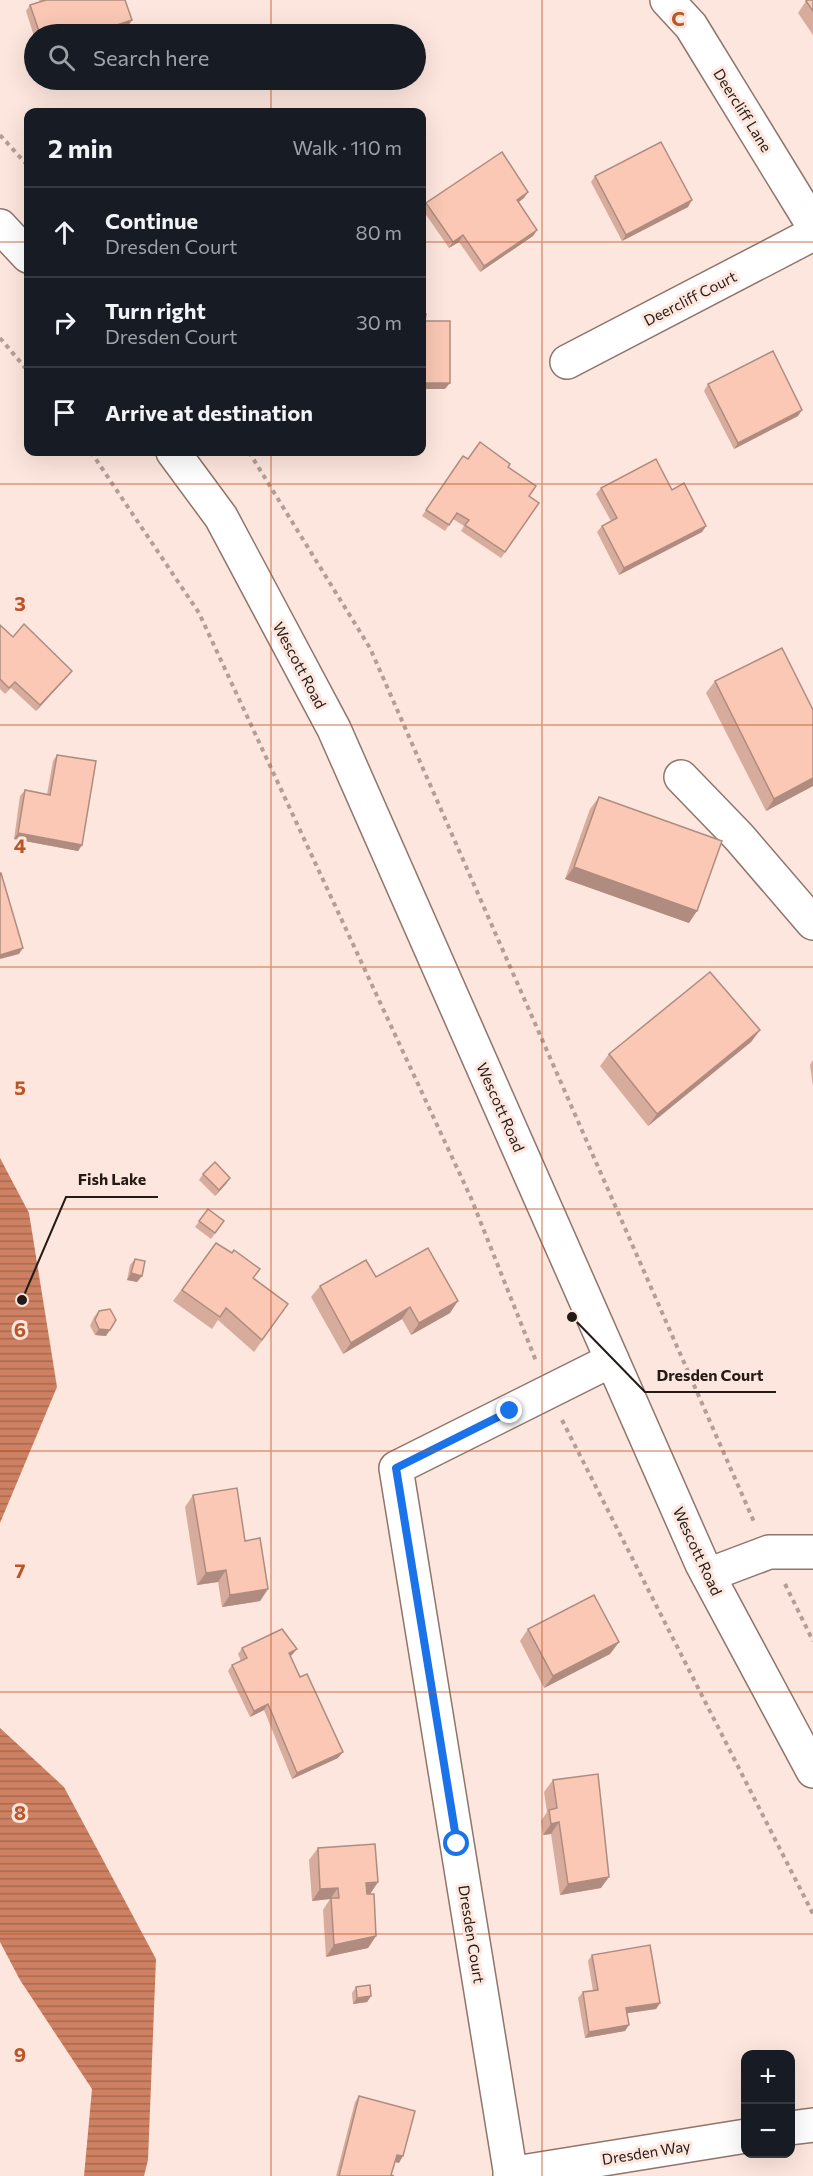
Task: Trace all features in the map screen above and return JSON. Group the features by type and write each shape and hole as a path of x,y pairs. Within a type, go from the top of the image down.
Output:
{"street":[{"name":"Deercliff Lane","path":"667,0 691,26 813,225"},
{"path":"0,226 24,252"},
{"name":"Deercliff Court","path":"567,362 813,234"},
{"name":"Wescott Road","path":"176,456 221,517 334,729 708,1575 813,1772"},
{"path":"681,777 739,837 813,923"},
{"name":"Dresden Court","path":"511,2175 396,1468 612,1360"},
{"path":"708,1575 769,1552 813,1552"},
{"path":"795,2127 813,2124"},
{"name":"Dresden Way","path":"511,2175 741,2137"}],"path":[{"path":"0,135 24,162"},
{"path":"0,338 24,366"},
{"path":"94,456 199,613 471,1198 548,1392 813,1914"},
{"path":"251,456 370,648 644,1275 769,1552 813,1641"}],"shaded area":[{"path":"0,1158 29,1213 57,1387 0,1523"},
{"path":"0,1728 64,1787 156,1959 148,2160 144,2176 84,2176 92,2089 20,1980 0,1942"}],"building":[{"path":"46,0 125,0 132,20 120,24 37,24 30,5"},
{"path":"813,0 813,11 806,1"},
{"path":"661,142 692,200 626,235 595,176"},
{"path":"502,152 528,192 517,200 537,230 484,266 463,235 453,242 426,203"},
{"path":"426,321 450,321 450,383 426,383"},
{"path":"773,351 802,410 738,443 708,384"},
{"path":"480,442 510,464 508,467 536,486 529,496 539,503 505,552 465,525 469,520 457,513 449,525 426,510 463,456 468,459"},
{"path":"656,459 672,490 684,483 706,526 624,568 602,526 617,518 601,488"},
{"path":"24,624 72,671 40,705 15,682 9,688 0,679 0,625 13,637"},
{"path":"782,648 813,710 813,778 774,799 715,681"},
{"path":"57,755 96,761 82,845 18,833 25,790 50,795"},
{"path":"599,797 722,841 697,911 574,867"},
{"path":"0,873 23,948 0,955"},
{"path":"710,972 760,1030 657,1114 609,1054"},
{"path":"215,1162 230,1178 219,1190 203,1174"},
{"path":"208,1209 224,1221 215,1233 199,1221"},
{"path":"216,1243 232,1253 234,1250 260,1269 253,1278 288,1304 262,1340 226,1308 220,1317 182,1290"},
{"path":"428,1248 458,1301 419,1323 410,1307 351,1343 320,1286 366,1260 376,1277"},
{"path":"135,1259 145,1261 142,1276 131,1273"},
{"path":"110,1309 116,1320 110,1330 99,1329 95,1320 99,1311"},
{"path":"237,1488 245,1541 260,1538 268,1589 230,1595 226,1570 206,1573 193,1495"},
{"path":"594,1595 619,1642 553,1676 528,1629"},
{"path":"282,1629 297,1649 289,1653 300,1677 307,1674 343,1752 297,1773 268,1704 254,1711 232,1665 247,1658 242,1648"},
{"path":"598,1774 609,1877 568,1884 559,1822 551,1824 549,1810 557,1808 553,1780"},
{"path":"375,1844 378,1882 366,1883 367,1894 374,1894 376,1936 334,1945 331,1898 339,1898 338,1888 320,1889 318,1848"},
{"path":"650,1945 660,2003 626,2008 629,2025 589,2032 583,1992 598,1990 592,1955"},
{"path":"370,1985 371,1996 357,1998 356,1987"},
{"path":"359,2096 415,2111 403,2156 397,2155 391,2175 394,2176 339,2176"}],"place":[{"name":"Fish Lake","path":"22,1300"},
{"name":"Dresden Court","path":"572,1317"}],"route":[{"path":"457,1844 396,1468 510,1411"}]}
